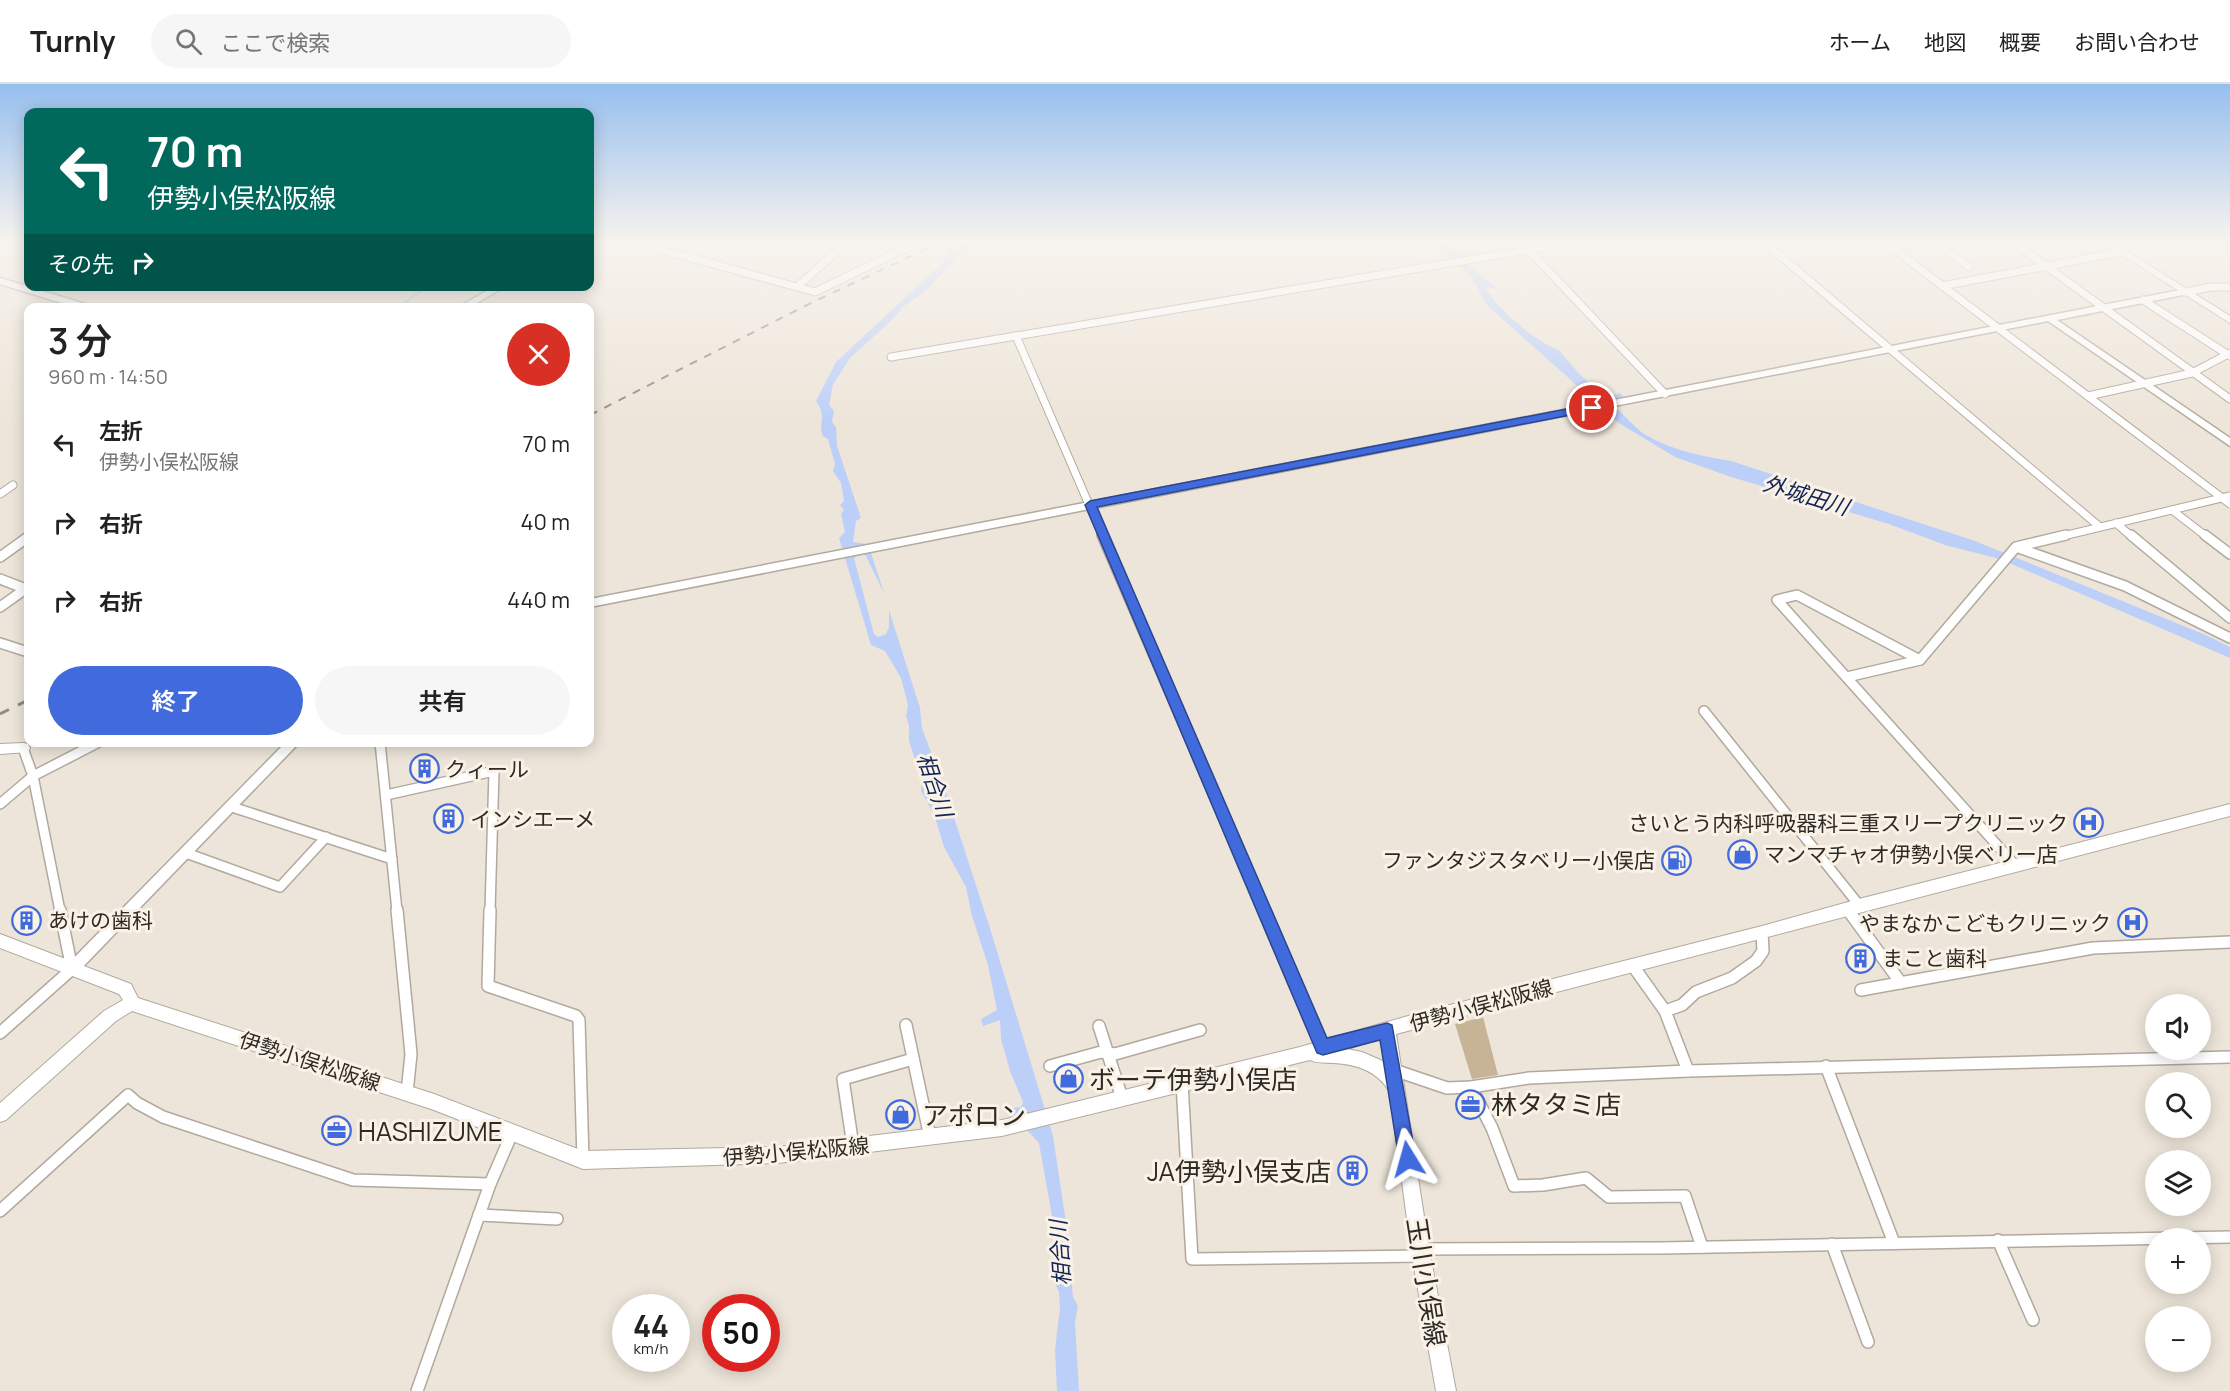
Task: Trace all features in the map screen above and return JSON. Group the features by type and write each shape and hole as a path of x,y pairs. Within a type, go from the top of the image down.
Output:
{"main road":[{"path":"2204,304 2230,320"},
{"path":"0,749 23,748"},
{"name":"伊勢小俣松阪線","path":"131,1003 407,1093 513,1131 582,1160 778,1155 1002,1128 1057,1115 1300,1056 1323,1047 1422,1019 1762,933 1853,907 2230,810"},
{"path":"0,940 124,989 130,996 131,1003 110,1016 0,1114"},
{"name":"玉川小俣線","path":"1387,1030 1421,1252 1446,1391"},
{"path":"1300,1056 1341,1055 1365,1061 1387,1074 1398,1092"}],"street":[{"path":"891,357 1208,304"},
{"path":"1579,304 1665,394"},
{"path":"1838,304 2100,527"},
{"path":"1966,304 2230,504"},
{"path":"2099,304 2230,399"},
{"path":"594,602 2125,304"},
{"path":"2150,304 2229,354"},
{"path":"2050,318 2230,443"},
{"path":"1017,336 1323,1047"},
{"path":"2088,396 2192,373 2229,354"},
{"path":"0,494 13,485"},
{"path":"1847,677 1920,660 2016,548 2230,496"},
{"path":"2172,510 2230,554"},
{"path":"2116,523 2230,618"},
{"path":"0,557 24,540"},
{"path":"2016,548 2125,586 2230,638"},
{"path":"0,579 24,587"},
{"path":"0,607 24,590"},
{"path":"1920,660 1797,595 1777,600 2015,865"},
{"path":"0,643 24,651"},
{"path":"1704,711 1853,907 1901,982"},
{"path":"0,804 33,777 90,747"},
{"path":"0,1033 72,969 289,747"},
{"path":"381,747 411,1054 407,1093"},
{"path":"23,748 33,777 72,969"},
{"path":"386,795 494,771 489,986 576,1016 579,1020 582,1160"},
{"path":"232,807 392,859"},
{"path":"186,853 280,887 326,837"},
{"path":"1665,1011 1682,1005 1696,992 1732,978 1756,961 1763,951 1762,933"},
{"path":"1861,990 2093,948 2230,942"},
{"path":"1633,966 1665,1011 1688,1071"},
{"path":"906,1025 930,1137"},
{"path":"1099,1026 1122,1098"},
{"path":"1050,1066 1101,1052 1115,1054 1200,1030"},
{"path":"1394,1070 1447,1088 1471,1087 1529,1078 1688,1071 2230,1057"},
{"path":"853,1146 843,1079 913,1059"},
{"path":"1826,1066 1894,1243"},
{"path":"1182,1083 1192,1258 2230,1237"},
{"path":"1471,1087 1492,1128 1514,1186 1543,1185 1586,1178 1609,1197 1685,1196 1702,1247"},
{"path":"0,1210 128,1095 137,1103 163,1117 353,1180 490,1185"},
{"path":"417,1391 490,1185 513,1131"},
{"path":"479,1215 557,1219"},
{"path":"1998,1240 2033,1320"},
{"path":"1832,1244 1868,1342"}],"shaded area":[{"path":"1483,1017 1498,1075 1472,1079 1455,1024"}],"water":[{"name":"相合川","path":"898,304 907,304 851,357 833,384 829,405 834,411 832,422 836,427 837,446 861,518 856,521 853,542 868,544 884,593 866,556 863,554 854,558 874,634 878,637 886,634 889,627 889,610 920,708 922,728 944,787 989,925 1053,1136 1066,1223 1073,1297 1078,1306 1075,1322 1079,1391 1057,1391 1055,1350 1060,1307 1059,1292 1052,1277 1056,1238 1039,1143 1014,1116 1012,1108 1021,1107 1023,1102 1010,1071 1001,1039 1000,1020 983,1026 981,1019 997,1010 988,965 972,916 966,887 944,847 934,814 921,791 922,781 909,741 909,725 906,716 908,705 901,678 885,651 871,645 839,538 845,532 841,514 844,510 840,505 844,501 841,483 833,471 835,464 828,439 821,431 822,416 816,401 836,362"},
{"name":"外城田川","path":"1487,304 1497,304 1529,333 1550,347 1559,350 1596,388 1612,395 1620,393 1626,398 1616,408 1640,431 1661,443 1684,451 1731,461 1975,541 2208,636 2230,647 2230,658 2000,559 1945,545 1889,524 1731,477 1675,457 1619,423"}],"railway":[{"path":"594,413 809,304"},
{"path":"0,714 24,702"}],"place":[{"name":"クィール","path":"424,769"},
{"name":"インシエーメ","path":"449,819"},
{"name":"さいとう内科呼吸器科三重スリープクリニック","path":"2089,823"},
{"name":"マンマチャオ伊勢小俣ベリー店","path":"1743,854"},
{"name":"ファンタジスタベリー小俣店","path":"1676,860"},
{"name":"あけの歯科","path":"27,920"},
{"name":"やまなかこどもクリニック","path":"2132,923"},
{"name":"まこと歯科","path":"1861,958"},
{"name":"ボーテ伊勢小俣店","path":"1068,1079"},
{"name":"林タタミ店","path":"1470,1104"},
{"name":"アポロン","path":"901,1115"},
{"name":"HASHIZUME","path":"337,1131"},
{"name":"JA伊勢小俣支店","path":"1352,1171"}],"route":[{"path":"1408,1159 1387,1030 1323,1047 1090,505 1592,408"}]}
